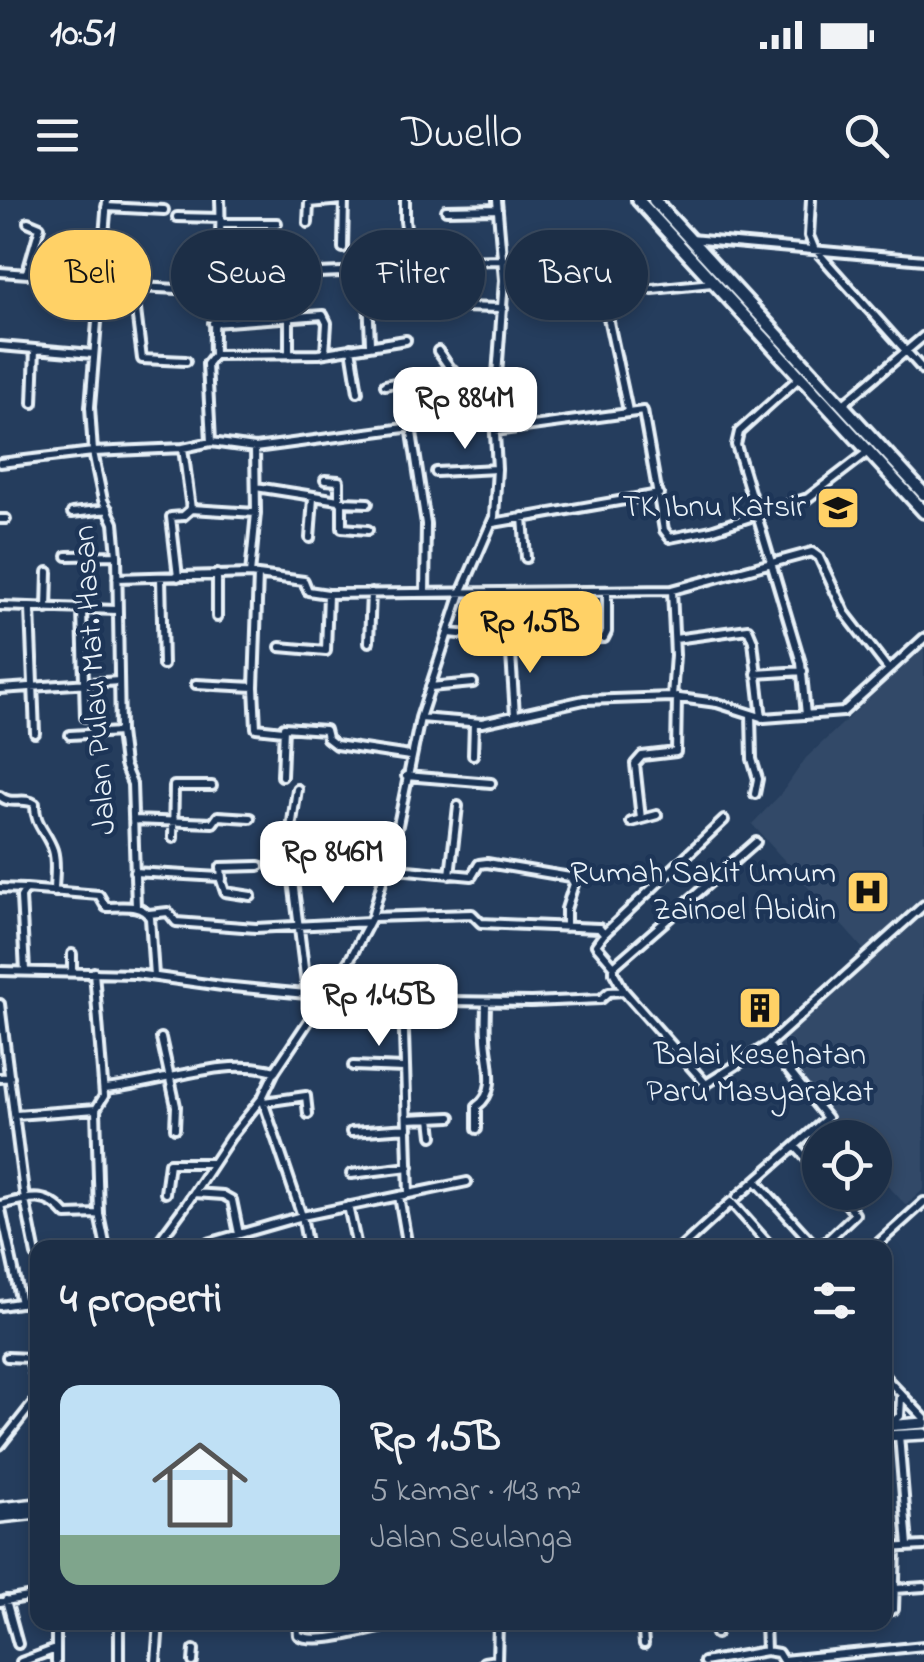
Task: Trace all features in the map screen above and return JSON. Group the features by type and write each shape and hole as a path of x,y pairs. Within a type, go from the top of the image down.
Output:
{"highway":[{"path":"638,200 924,512"},
{"path":"654,200 924,494"}],"main road":[{"path":"892,1428 924,1420"},
{"path":"892,1432 924,1434"},
{"path":"0,1508 30,1505"},
{"path":"0,1516 30,1514"}],"street":[{"path":"220,200 221,230"},
{"path":"308,223 309,203 343,200 344,230"},
{"path":"404,200 406,230"},
{"path":"812,200 809,236 814,248 924,372"},
{"path":"106,204 164,210"},
{"name":"Jalan Pulau Mat. Hasan","path":"103,230 106,204"},
{"path":"160,1240 263,1100 275,1071 350,960 370,919 398,826 410,756 429,687 462,593 493,522 494,416 504,260 498,204 446,210"},
{"path":"177,217 277,223"},
{"path":"0,272 28,272 40,227 28,222"},
{"path":"689,238 923,261"},
{"path":"485,260 504,260"},
{"path":"321,273 367,271 370,344"},
{"path":"648,287 714,282"},
{"path":"485,308 503,308"},
{"path":"321,317 325,317 325,353"},
{"name":"Jalan Pulau Mat. Hasan","path":"95,320 92,452 114,523 117,554 120,732 124,765 132,780 136,907"},
{"path":"137,320 142,359 186,361"},
{"path":"211,442 207,364 214,355 213,322 246,320"},
{"path":"289,320 289,354"},
{"path":"608,320 628,412"},
{"path":"842,406 924,336"},
{"path":"214,355 325,353 406,340"},
{"path":"0,346 92,354"},
{"path":"351,348 358,392"},
{"path":"33,403 35,349"},
{"path":"438,351 452,370 465,418"},
{"path":"385,385 452,370"},
{"path":"801,376 736,438 737,453 802,671 806,715"},
{"path":"496,431 644,412 664,530 670,538 711,530 821,490 869,452"},
{"path":"0,463 92,452 183,448 211,442 254,448 494,416"},
{"path":"411,426 426,524 425,593"},
{"path":"183,448 191,509"},
{"path":"254,448 256,728 283,731"},
{"path":"436,472 496,469"},
{"path":"325,480 339,481 342,528 368,530"},
{"path":"256,487 368,503"},
{"path":"493,522 659,494"},
{"path":"310,538 313,498"},
{"path":"72,513 108,509"},
{"path":"178,576 170,520 191,509 256,513"},
{"path":"523,517 526,558"},
{"path":"117,578 254,574 304,581 308,591 328,594 672,590 812,552 819,558 846,613 889,670"},
{"path":"67,556 117,554"},
{"path":"48,572 48,609"},
{"path":"216,616 217,574"},
{"path":"161,578 163,665"},
{"path":"642,819 634,764 642,756 676,753 672,590"},
{"path":"448,633 510,638 604,638 608,632 607,591"},
{"path":"369,642 372,593"},
{"path":"280,648 326,651 328,594"},
{"path":"0,606 116,610"},
{"path":"30,609 35,733"},
{"path":"82,610 85,717"},
{"path":"675,639 748,629 754,641 762,718"},
{"path":"510,638 515,715"},
{"path":"420,718 474,723 596,698 675,697 717,704 762,718 847,710 924,638"},
{"path":"756,674 802,671"},
{"path":"0,689 119,681"},
{"path":"429,687 473,683"},
{"path":"196,684 254,687"},
{"path":"751,714 752,759 758,779 755,794"},
{"path":"473,755 474,723"},
{"path":"282,776 284,727 325,730 330,742 336,745 410,756"},
{"path":"70,735 120,732"},
{"path":"406,776 491,783"},
{"path":"173,838 174,786 212,786"},
{"path":"297,789 290,836 307,992"},
{"path":"0,796 9,802 26,800 35,804 37,824 55,856 54,892"},
{"path":"450,875 458,806"},
{"path":"632,822 657,815"},
{"path":"133,820 212,823 218,816 250,818"},
{"path":"724,820 596,946 614,966 624,990 706,1084 768,1044 924,905"},
{"path":"290,836 348,843"},
{"path":"614,966 756,842"},
{"path":"386,868 473,876 479,864 486,863 572,878 566,927"},
{"path":"252,896 224,892 221,866 260,866"},
{"path":"134,872 222,880"},
{"path":"0,888 99,895 106,906 136,907 150,914 168,912 176,922 256,928 472,914 483,923 600,928 604,934"},
{"path":"25,971 22,897 26,889"},
{"path":"150,914 154,976"},
{"path":"72,954 72,972"},
{"path":"0,972 154,976 222,986 403,1001 601,998 609,992 624,990"},
{"path":"94,972 103,1089 102,1101 96,1109 99,1214 104,1240"},
{"path":"403,1001 409,1194"},
{"path":"478,1129 477,1106 484,1102 492,1081 486,1002"},
{"path":"0,1004 33,1240"},
{"path":"161,1038 176,1106 176,1128"},
{"path":"737,1197 828,1118 768,1044"},
{"path":"103,1089 248,1066 275,1071"},
{"path":"352,1066 404,1068"},
{"path":"0,1078 10,1077"},
{"path":"263,1100 306,1096 308,1114"},
{"path":"263,1100 306,1240"},
{"path":"16,1115 96,1109"},
{"path":"351,1132 451,1117"},
{"path":"430,1118 433,1136"},
{"path":"795,1146 802,1154"},
{"path":"165,1192 169,1163 214,1163"},
{"path":"351,1174 409,1167"},
{"path":"756,1180 811,1240"},
{"path":"218,1240 302,1216 467,1182"},
{"path":"194,1193 223,1195 232,1200 239,1234"},
{"path":"399,1196 407,1240"},
{"path":"22,1302 0,1205 46,1198 72,1216 99,1214"},
{"path":"690,1240 732,1202 765,1240"},
{"path":"882,1240 924,1202"},
{"path":"348,1206 355,1240"},
{"path":"827,1240 855,1214 852,1210"},
{"path":"0,1306 30,1301"},
{"path":"7,1357 30,1358"},
{"path":"892,1386 924,1420"},
{"path":"892,1423 900,1416 901,1397"},
{"path":"0,1446 30,1406"},
{"path":"899,1435 908,1546"},
{"path":"892,1548 924,1546"},
{"path":"892,1610 896,1548"},
{"path":"894,1589 924,1587"},
{"path":"18,1644 3,1601 30,1596"},
{"path":"56,1630 56,1662"},
{"path":"119,1630 119,1662"},
{"path":"156,1662 158,1630"},
{"path":"298,1630 304,1640 331,1638 349,1630"},
{"path":"484,1662 497,1661 498,1630"},
{"path":"643,1630 644,1644"},
{"path":"716,1630 716,1634"},
{"path":"765,1630 766,1650"},
{"path":"704,1662 742,1658 766,1650 778,1653 783,1661 924,1646"},
{"path":"21,1662 56,1649"},
{"path":"192,1662 194,1650"}],"shaded area":[{"name":"Rumah Sakit Umum Zainoel Abidin","path":"924,647 924,1189 906,1205 892,1190 892,1120 825,1120 767,1056 872,959 752,824 781,794 806,758"}],"place":[{"name":"TK Ibnu Katsir","path":"838,508"},
{"name":"Rumah Sakit Umum Zainoel Abidin","path":"868,892"},
{"name":"Balai Kesehatan Paru Masyarakat","path":"760,1008"}]}
